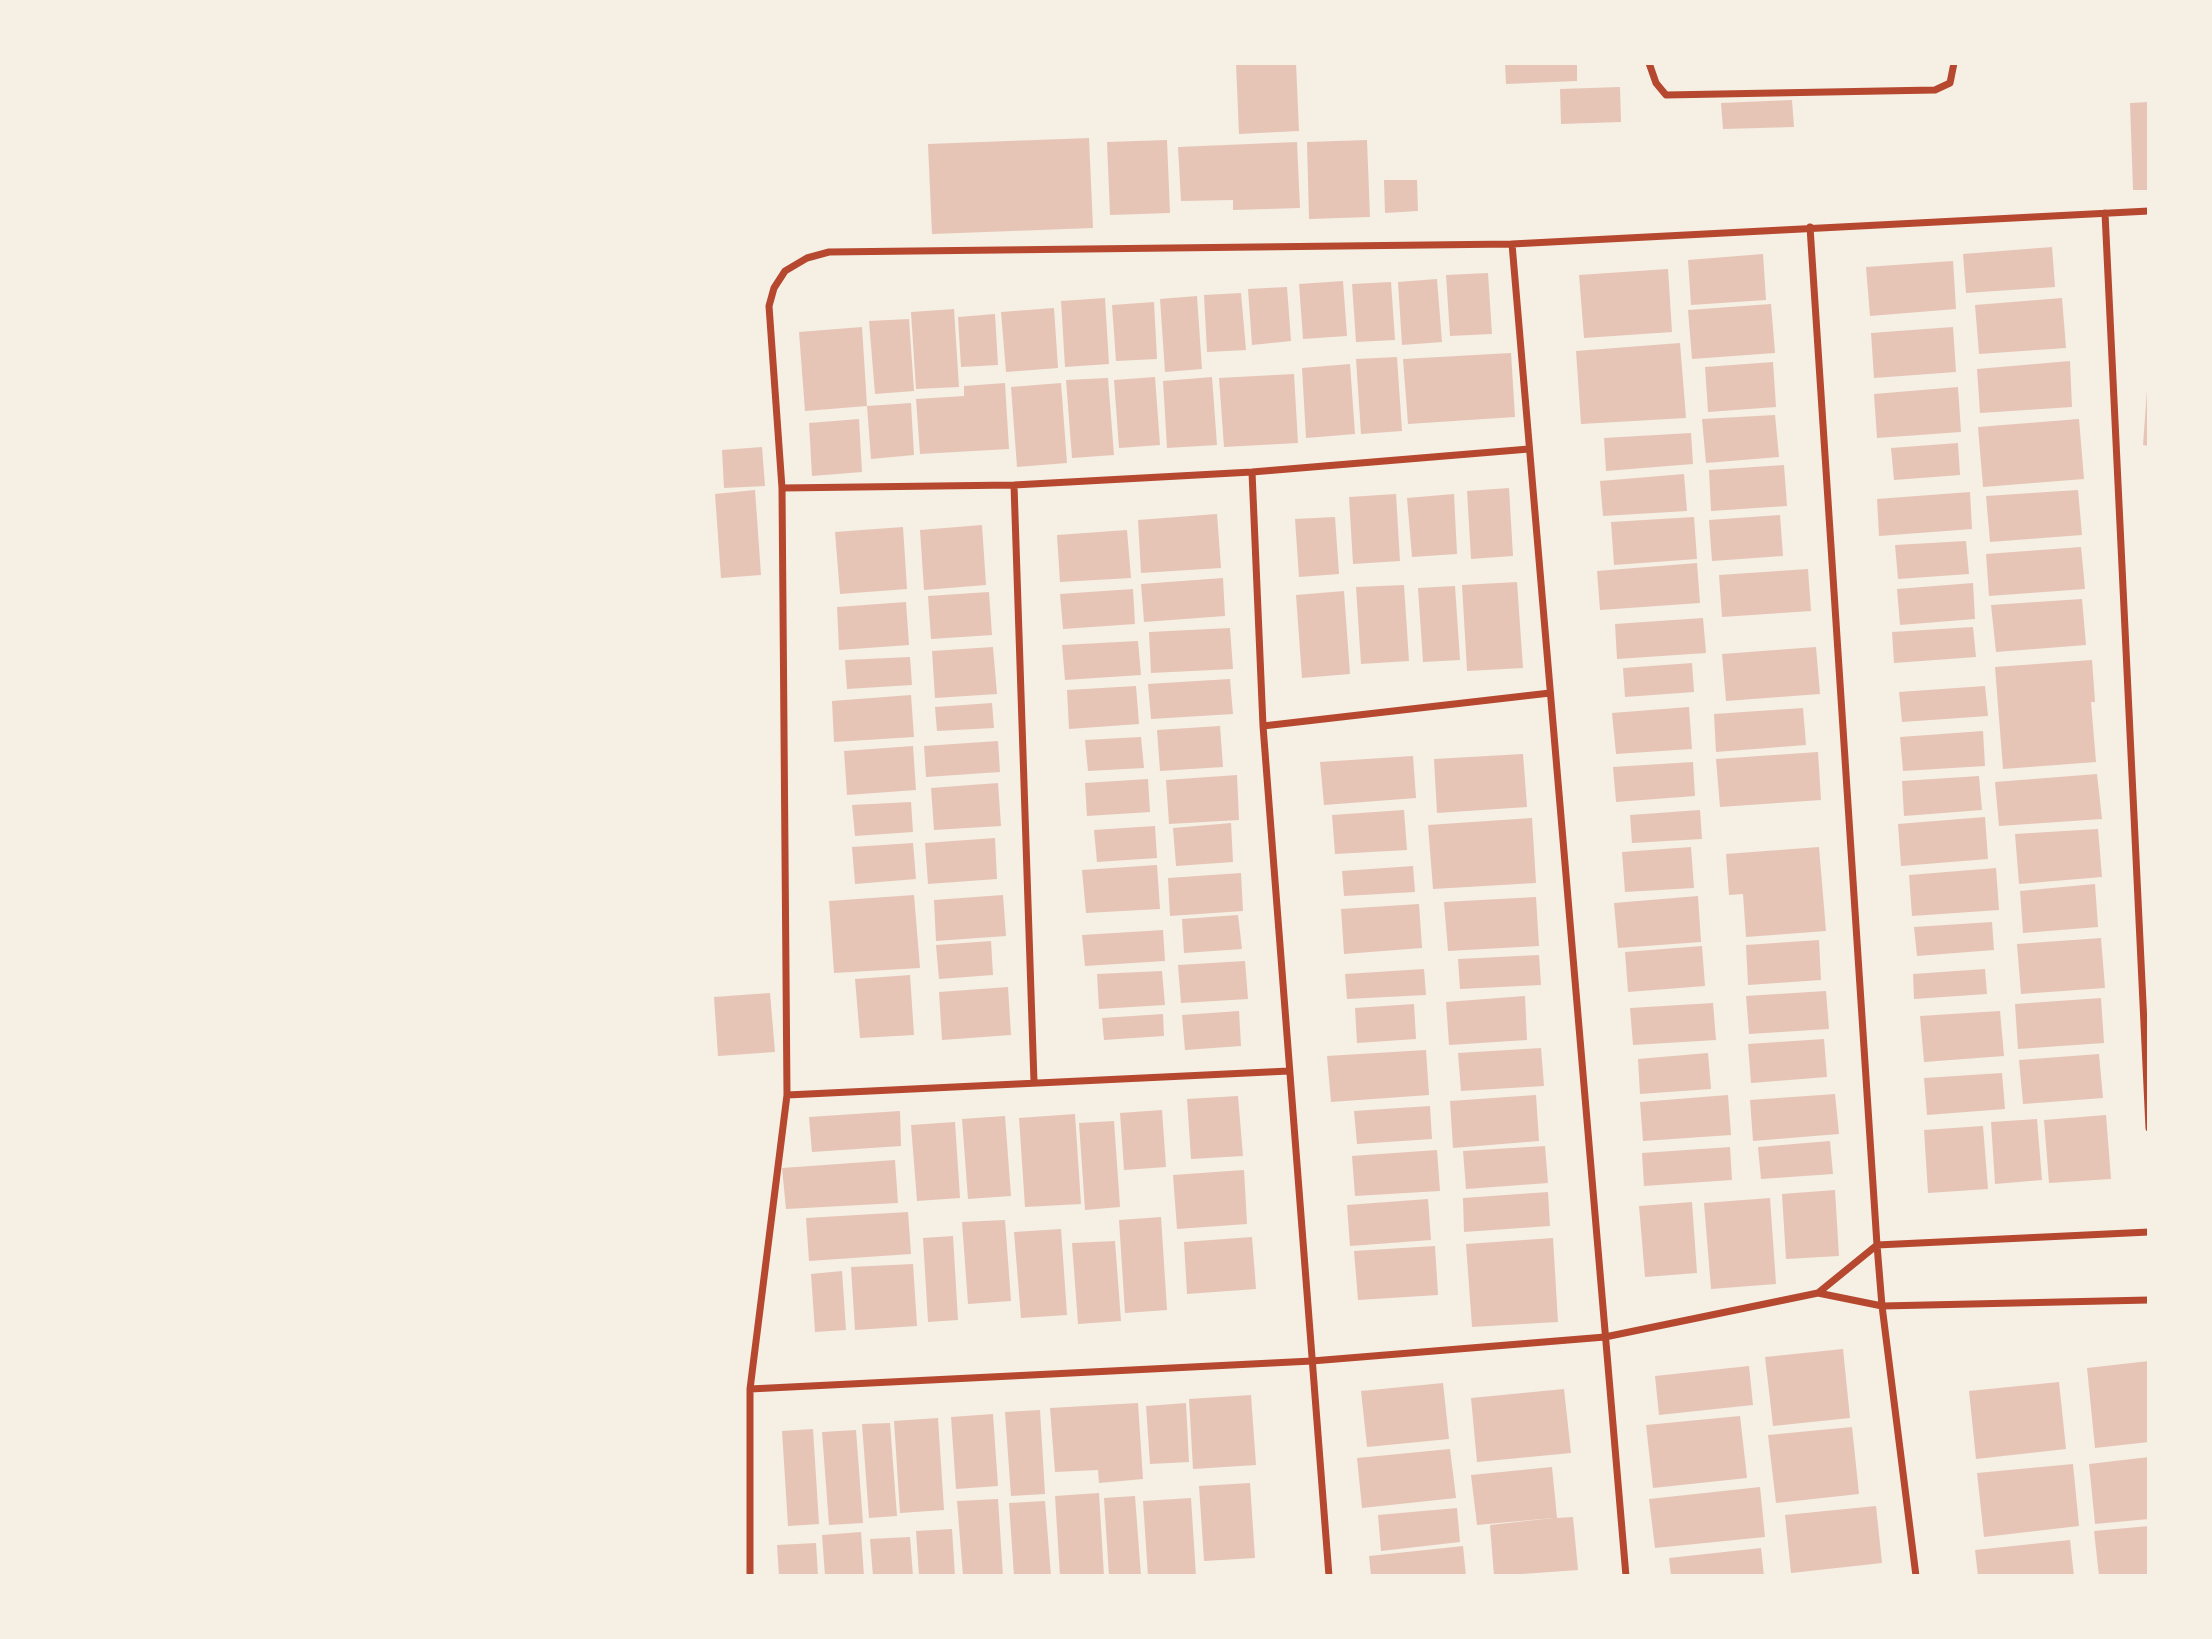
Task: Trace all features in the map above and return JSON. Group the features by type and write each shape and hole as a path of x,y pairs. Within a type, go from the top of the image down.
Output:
{"street":[{"path":"1649,63 1656,83 1666,95 1935,90 1950,83 1954,63"},
{"path":"750,1576 750,1389 787,1095 782,488 769,306 774,288 785,271 807,258 829,252 1512,244 2149,211"},
{"path":"2105,214 2149,1128"},
{"path":"1810,227 1877,1245 1882,1306 1916,1576"},
{"path":"1512,244 1626,1576"},
{"path":"782,488 1014,485 1252,472 1529,449"},
{"path":"1252,472 1263,726 1329,1576"},
{"path":"1014,485 1034,1082"},
{"path":"1263,726 1550,693"},
{"path":"787,1095 1289,1071"},
{"path":"1818,1293 1877,1245 2149,1232"},
{"path":"750,1389 1312,1361 1605,1337 1818,1293 1882,1306 2149,1300"}],"building":[{"path":"1236,63 1296,63 1299,131 1239,134"},
{"path":"1505,63 1577,63 1577,81 1506,84"},
{"path":"1620,87 1621,122 1561,124 1560,89"},
{"path":"1792,100 1794,127 1723,129 1721,103"},
{"path":"2149,102 2149,190 2133,190 2130,103"},
{"path":"1089,138 1093,228 932,234 928,144"},
{"path":"1167,140 1170,213 1110,215 1107,142"},
{"path":"1367,140 1370,217 1309,219 1307,142"},
{"path":"1297,142 1300,208 1233,210 1233,200 1181,201 1178,147"},
{"path":"1384,180 1417,180 1418,211 1385,213"},
{"path":"2052,247 2055,287 1966,293 1963,254"},
{"path":"1763,254 1766,300 1691,305 1688,260"},
{"path":"1953,261 1956,309 1870,316 1866,267"},
{"path":"1668,269 1672,332 1584,338 1579,275"},
{"path":"1488,273 1492,334 1450,336 1446,275"},
{"path":"1437,279 1442,342 1402,345 1398,282"},
{"path":"1343,281 1347,336 1303,339 1299,284"},
{"path":"1391,282 1395,340 1356,342 1352,284"},
{"path":"1287,287 1291,341 1252,345 1248,289"},
{"path":"1241,293 1246,350 1207,352 1204,295"},
{"path":"1197,296 1202,369 1165,372 1160,299"},
{"path":"1105,298 1109,364 1065,367 1061,301"},
{"path":"2062,298 2066,348 1979,354 1975,305"},
{"path":"1154,302 1157,359 1116,361 1112,305"},
{"path":"1771,304 1775,353 1692,359 1688,310"},
{"path":"1054,308 1058,368 1006,372 1001,312"},
{"path":"954,309 959,387 916,389 911,312"},
{"path":"995,314 998,365 961,367 958,317"},
{"path":"909,319 914,391 875,394 869,321"},
{"path":"862,327 867,406 805,411 799,332"},
{"path":"1953,327 1956,372 1874,378 1871,333"},
{"path":"1680,343 1686,418 1581,424 1576,351"},
{"path":"1511,353 1515,417 1408,424 1403,359"},
{"path":"1397,357 1402,431 1361,434 1356,359"},
{"path":"2070,361 2072,407 1980,413 1977,369"},
{"path":"1773,362 1776,407 1708,412 1705,367"},
{"path":"1350,364 1355,434 1306,438 1302,368"},
{"path":"1294,374 1298,443 1224,447 1219,378"},
{"path":"1155,377 1160,445 1119,448 1114,380"},
{"path":"1212,377 1217,445 1167,448 1163,381"},
{"path":"1108,378 1114,455 1072,458 1066,380"},
{"path":"1005,383 1009,449 920,454 916,399 964,396 964,386"},
{"path":"1061,383 1067,463 1017,467 1011,387"},
{"path":"1958,387 1961,432 1877,438 1874,394"},
{"path":"2149,390 2149,446 2143,445"},
{"path":"911,403 914,455 871,459 867,406"},
{"path":"1775,415 1779,457 1706,463 1702,419"},
{"path":"859,419 862,472 812,476 809,423"},
{"path":"2079,419 2084,479 1983,487 1978,427"},
{"path":"1691,433 1693,464 1606,471 1604,438"},
{"path":"1958,443 1960,475 1894,480 1891,448"},
{"path":"762,447 765,486 724,488 722,450"},
{"path":"1784,465 1787,506 1711,511 1709,470"},
{"path":"1684,474 1687,511 1603,516 1600,481"},
{"path":"1509,488 1513,556 1471,559 1467,491"},
{"path":"755,490 761,575 721,578 715,494"},
{"path":"2078,490 2082,535 1990,542 1986,496"},
{"path":"1970,492 1972,529 1879,536 1877,499"},
{"path":"1396,494 1400,561 1353,564 1349,497"},
{"path":"1454,494 1457,554 1412,557 1407,498"},
{"path":"1217,514 1221,568 1141,573 1138,520"},
{"path":"1780,515 1783,556 1712,561 1709,520"},
{"path":"1335,517 1339,574 1299,577 1295,519"},
{"path":"1694,517 1697,559 1614,565 1611,522"},
{"path":"982,525 986,585 924,590 920,530"},
{"path":"903,527 907,589 840,594 835,532"},
{"path":"1127,530 1131,578 1060,582 1057,535"},
{"path":"1966,541 1969,574 1898,579 1895,545"},
{"path":"2081,547 2085,589 1989,596 1986,554"},
{"path":"1697,563 1700,603 1600,610 1597,571"},
{"path":"1808,569 1811,611 1722,617 1719,575"},
{"path":"1223,578 1225,616 1144,622 1141,584"},
{"path":"1517,582 1523,668 1467,671 1462,585"},
{"path":"1973,583 1975,619 1900,625 1897,589"},
{"path":"1404,585 1409,661 1361,664 1356,587"},
{"path":"1455,586 1460,660 1423,662 1418,588"},
{"path":"1133,589 1135,624 1063,629 1060,594"},
{"path":"1344,591 1350,674 1302,678 1296,595"},
{"path":"989,592 992,635 931,639 928,596"},
{"path":"2082,599 2086,645 1996,652 1991,605"},
{"path":"906,602 909,645 839,650 837,607"},
{"path":"1703,618 1706,653 1617,659 1615,624"},
{"path":"1973,627 1976,657 1894,663 1892,632"},
{"path":"1230,628 1233,669 1151,673 1149,632"},
{"path":"1138,641 1141,675 1065,680 1062,645"},
{"path":"993,647 997,694 935,698 932,651"},
{"path":"1816,647 1820,694 1726,701 1722,654"},
{"path":"910,657 912,685 847,689 845,660"},
{"path":"2092,660 2095,702 2091,702 2096,762 2003,769 1995,667"},
{"path":"1692,663 1694,692 1625,697 1623,668"},
{"path":"1230,679 1233,714 1151,719 1148,684"},
{"path":"1136,686 1139,724 1069,729 1067,690"},
{"path":"1985,686 1988,716 1902,722 1899,692"},
{"path":"911,695 914,737 834,742 832,701"},
{"path":"992,703 994,728 937,731 935,707"},
{"path":"1689,707 1692,749 1616,754 1612,713"},
{"path":"1803,708 1806,745 1716,752 1714,714"},
{"path":"1220,726 1223,767 1160,771 1157,730"},
{"path":"1983,731 1985,766 1903,771 1900,737"},
{"path":"1141,737 1144,768 1088,771 1085,740"},
{"path":"998,741 1000,772 926,777 924,746"},
{"path":"913,746 916,790 847,795 844,751"},
{"path":"1818,752 1821,800 1720,807 1716,759"},
{"path":"1523,754 1527,807 1437,813 1434,759"},
{"path":"1413,756 1416,798 1324,805 1320,762"},
{"path":"1693,762 1695,796 1616,802 1613,767"},
{"path":"2097,774 2102,819 1999,826 1995,782"},
{"path":"1237,775 1239,820 1169,824 1166,780"},
{"path":"1979,776 1982,810 1904,816 1902,781"},
{"path":"1148,779 1150,812 1087,816 1085,783"},
{"path":"998,783 1001,826 934,830 931,788"},
{"path":"911,802 913,832 855,836 852,805"},
{"path":"1404,810 1407,850 1335,854 1332,815"},
{"path":"1700,810 1702,839 1632,843 1630,815"},
{"path":"1985,817 1988,859 1901,866 1898,824"},
{"path":"1532,818 1536,883 1433,889 1428,825"},
{"path":"1231,823 1233,862 1176,866 1173,828"},
{"path":"1155,826 1157,858 1097,862 1094,830"},
{"path":"2098,829 2102,877 2019,884 2015,834"},
{"path":"995,838 997,879 928,884 925,843"},
{"path":"913,843 916,879 855,884 852,847"},
{"path":"1691,847 1694,888 1625,892 1622,852"},
{"path":"1819,847 1826,931 1746,937 1743,894 1729,895 1726,854"},
{"path":"1157,865 1160,909 1086,913 1082,870"},
{"path":"1413,866 1415,892 1344,896 1342,871"},
{"path":"1996,868 1999,910 1912,916 1909,875"},
{"path":"1241,873 1243,911 1170,916 1168,878"},
{"path":"2095,884 2098,927 2023,933 2020,891"},
{"path":"914,895 920,968 834,973 829,901"},
{"path":"1003,895 1006,936 936,941 934,900"},
{"path":"1698,896 1701,942 1618,948 1614,903"},
{"path":"1536,897 1539,946 1448,951 1444,902"},
{"path":"1419,904 1422,948 1344,954 1341,909"},
{"path":"1238,915 1242,949 1184,953 1182,919"},
{"path":"1992,922 1994,950 1917,956 1914,927"},
{"path":"1163,930 1165,961 1085,966 1082,935"},
{"path":"2101,938 2105,988 2021,994 2017,944"},
{"path":"1819,940 1821,980 1748,985 1746,945"},
{"path":"991,941 993,975 939,979 936,945"},
{"path":"1702,946 1705,986 1628,992 1625,952"},
{"path":"1539,955 1541,985 1460,989 1458,959"},
{"path":"1245,961 1248,999 1181,1003 1178,965"},
{"path":"1424,969 1426,995 1347,999 1345,974"},
{"path":"1985,969 1987,994 1914,999 1913,974"},
{"path":"1162,971 1165,1005 1099,1009 1097,974"},
{"path":"910,975 914,1035 860,1038 855,979"},
{"path":"1008,987 1011,1035 942,1040 939,992"},
{"path":"1826,991 1829,1029 1749,1034 1746,996"},
{"path":"770,993 775,1052 718,1056 714,997"},
{"path":"1525,996 1527,1040 1449,1045 1446,1002"},
{"path":"2101,998 2104,1043 2018,1049 2015,1004"},
{"path":"1713,1003 1716,1040 1633,1045 1630,1008"},
{"path":"1414,1004 1416,1039 1357,1043 1355,1008"},
{"path":"1239,1011 1241,1046 1185,1050 1182,1015"},
{"path":"2000,1011 2004,1056 1924,1062 1920,1016"},
{"path":"1163,1014 1164,1036 1104,1040 1102,1018"},
{"path":"1824,1039 1827,1077 1751,1083 1748,1044"},
{"path":"1541,1048 1544,1086 1461,1091 1458,1053"},
{"path":"1426,1050 1429,1095 1331,1102 1327,1056"},
{"path":"1708,1053 1711,1089 1640,1094 1638,1059"},
{"path":"2099,1054 2103,1098 2023,1104 2019,1060"},
{"path":"2002,1073 2005,1109 1927,1115 1924,1078"},
{"path":"1835,1094 1839,1134 1753,1141 1750,1100"},
{"path":"1536,1095 1539,1141 1453,1148 1450,1101"},
{"path":"1728,1095 1731,1135 1643,1141 1640,1102"},
{"path":"1238,1096 1243,1156 1191,1159 1187,1099"},
{"path":"1430,1106 1432,1139 1357,1144 1354,1111"},
{"path":"1162,1110 1166,1167 1124,1170 1120,1113"},
{"path":"900,1111 901,1146 812,1152 809,1117"},
{"path":"1075,1114 1081,1204 1025,1207 1019,1118"},
{"path":"2106,1115 2111,1179 2049,1183 2044,1120"},
{"path":"1005,1116 1011,1196 968,1199 962,1119"},
{"path":"2037,1119 2042,1180 1995,1184 1991,1122"},
{"path":"1114,1121 1120,1207 1085,1210 1079,1123"},
{"path":"955,1122 960,1198 917,1201 911,1125"},
{"path":"1983,1126 1988,1189 1928,1193 1924,1130"},
{"path":"1830,1141 1833,1174 1761,1179 1758,1147"},
{"path":"1545,1146 1548,1183 1466,1189 1463,1151"},
{"path":"1730,1147 1732,1180 1644,1186 1642,1153"},
{"path":"1437,1150 1440,1191 1355,1196 1352,1156"},
{"path":"895,1160 898,1203 786,1209 782,1168"},
{"path":"1244,1170 1247,1224 1177,1229 1173,1175"},
{"path":"1835,1190 1839,1256 1786,1259 1782,1194"},
{"path":"1548,1192 1550,1226 1464,1232 1463,1198"},
{"path":"1770,1198 1776,1284 1711,1289 1704,1203"},
{"path":"1428,1199 1431,1240 1350,1246 1347,1205"},
{"path":"1692,1202 1697,1273 1645,1277 1639,1206"},
{"path":"908,1212 911,1254 809,1261 806,1218"},
{"path":"1161,1217 1167,1310 1125,1313 1119,1220"},
{"path":"1005,1220 1011,1301 968,1304 962,1222"},
{"path":"1061,1229 1067,1315 1021,1318 1014,1232"},
{"path":"953,1236 958,1320 928,1322 923,1238"},
{"path":"1252,1237 1256,1289 1187,1294 1184,1242"},
{"path":"1553,1238 1558,1322 1472,1327 1466,1244"},
{"path":"1115,1241 1121,1321 1078,1324 1072,1243"},
{"path":"1435,1246 1438,1295 1358,1300 1354,1251"},
{"path":"913,1264 917,1326 855,1330 851,1267"},
{"path":"842,1271 846,1330 815,1332 811,1274"},
{"path":"1843,1349 1850,1418 1773,1426 1765,1357"},
{"path":"2149,1361 2149,1442 2095,1448 2087,1368"},
{"path":"1749,1366 1753,1405 1659,1415 1655,1376"},
{"path":"2059,1382 2066,1449 1976,1459 1969,1391"},
{"path":"1443,1383 1449,1439 1367,1447 1361,1391"},
{"path":"1564,1389 1571,1453 1477,1462 1471,1398"},
{"path":"1251,1395 1256,1465 1193,1469 1189,1399"},
{"path":"1138,1403 1143,1479 1099,1483 1098,1470 1055,1472 1050,1408"},
{"path":"1186,1403 1189,1462 1150,1464 1146,1406"},
{"path":"1040,1410 1045,1494 1011,1496 1005,1412"},
{"path":"993,1414 998,1486 956,1489 951,1417"},
{"path":"1740,1416 1747,1478 1653,1488 1646,1425"},
{"path":"938,1418 944,1510 900,1513 894,1421"},
{"path":"890,1423 897,1516 869,1518 862,1424"},
{"path":"1852,1427 1859,1494 1776,1503 1768,1435"},
{"path":"813,1429 819,1524 788,1526 782,1431"},
{"path":"856,1430 863,1523 829,1525 822,1432"},
{"path":"1450,1449 1456,1498 1362,1508 1357,1458"},
{"path":"2149,1457 2149,1519 2095,1524 2089,1464"},
{"path":"2073,1464 2079,1526 1984,1537 1977,1473"},
{"path":"1552,1467 1557,1518 1573,1517 1578,1570 1494,1576 1490,1525 1553,1518 1477,1525 1471,1475"},
{"path":"1250,1483 1255,1558 1204,1561 1199,1486"},
{"path":"1760,1487 1765,1537 1655,1548 1649,1499"},
{"path":"1099,1493 1104,1576 1060,1576 1055,1496"},
{"path":"1135,1496 1141,1576 1109,1576 1104,1498"},
{"path":"1191,1498 1196,1576 1148,1576 1143,1501"},
{"path":"998,1499 1003,1576 963,1576 957,1501"},
{"path":"1045,1501 1051,1576 1014,1576 1009,1503"},
{"path":"1876,1506 1882,1563 1791,1573 1785,1515"},
{"path":"1457,1508 1460,1542 1381,1551 1378,1515"},
{"path":"2149,1526 2149,1576 2099,1576 2094,1531"},
{"path":"952,1529 955,1576 919,1576 916,1531"},
{"path":"861,1532 864,1576 825,1576 822,1535"},
{"path":"910,1537 913,1576 873,1576 870,1539"},
{"path":"2070,1540 2074,1576 1978,1576 1975,1550"},
{"path":"816,1543 818,1576 779,1576 777,1545"},
{"path":"1463,1546 1466,1576 1371,1576 1369,1556"},
{"path":"1761,1548 1764,1576 1671,1576 1669,1558"}]}
